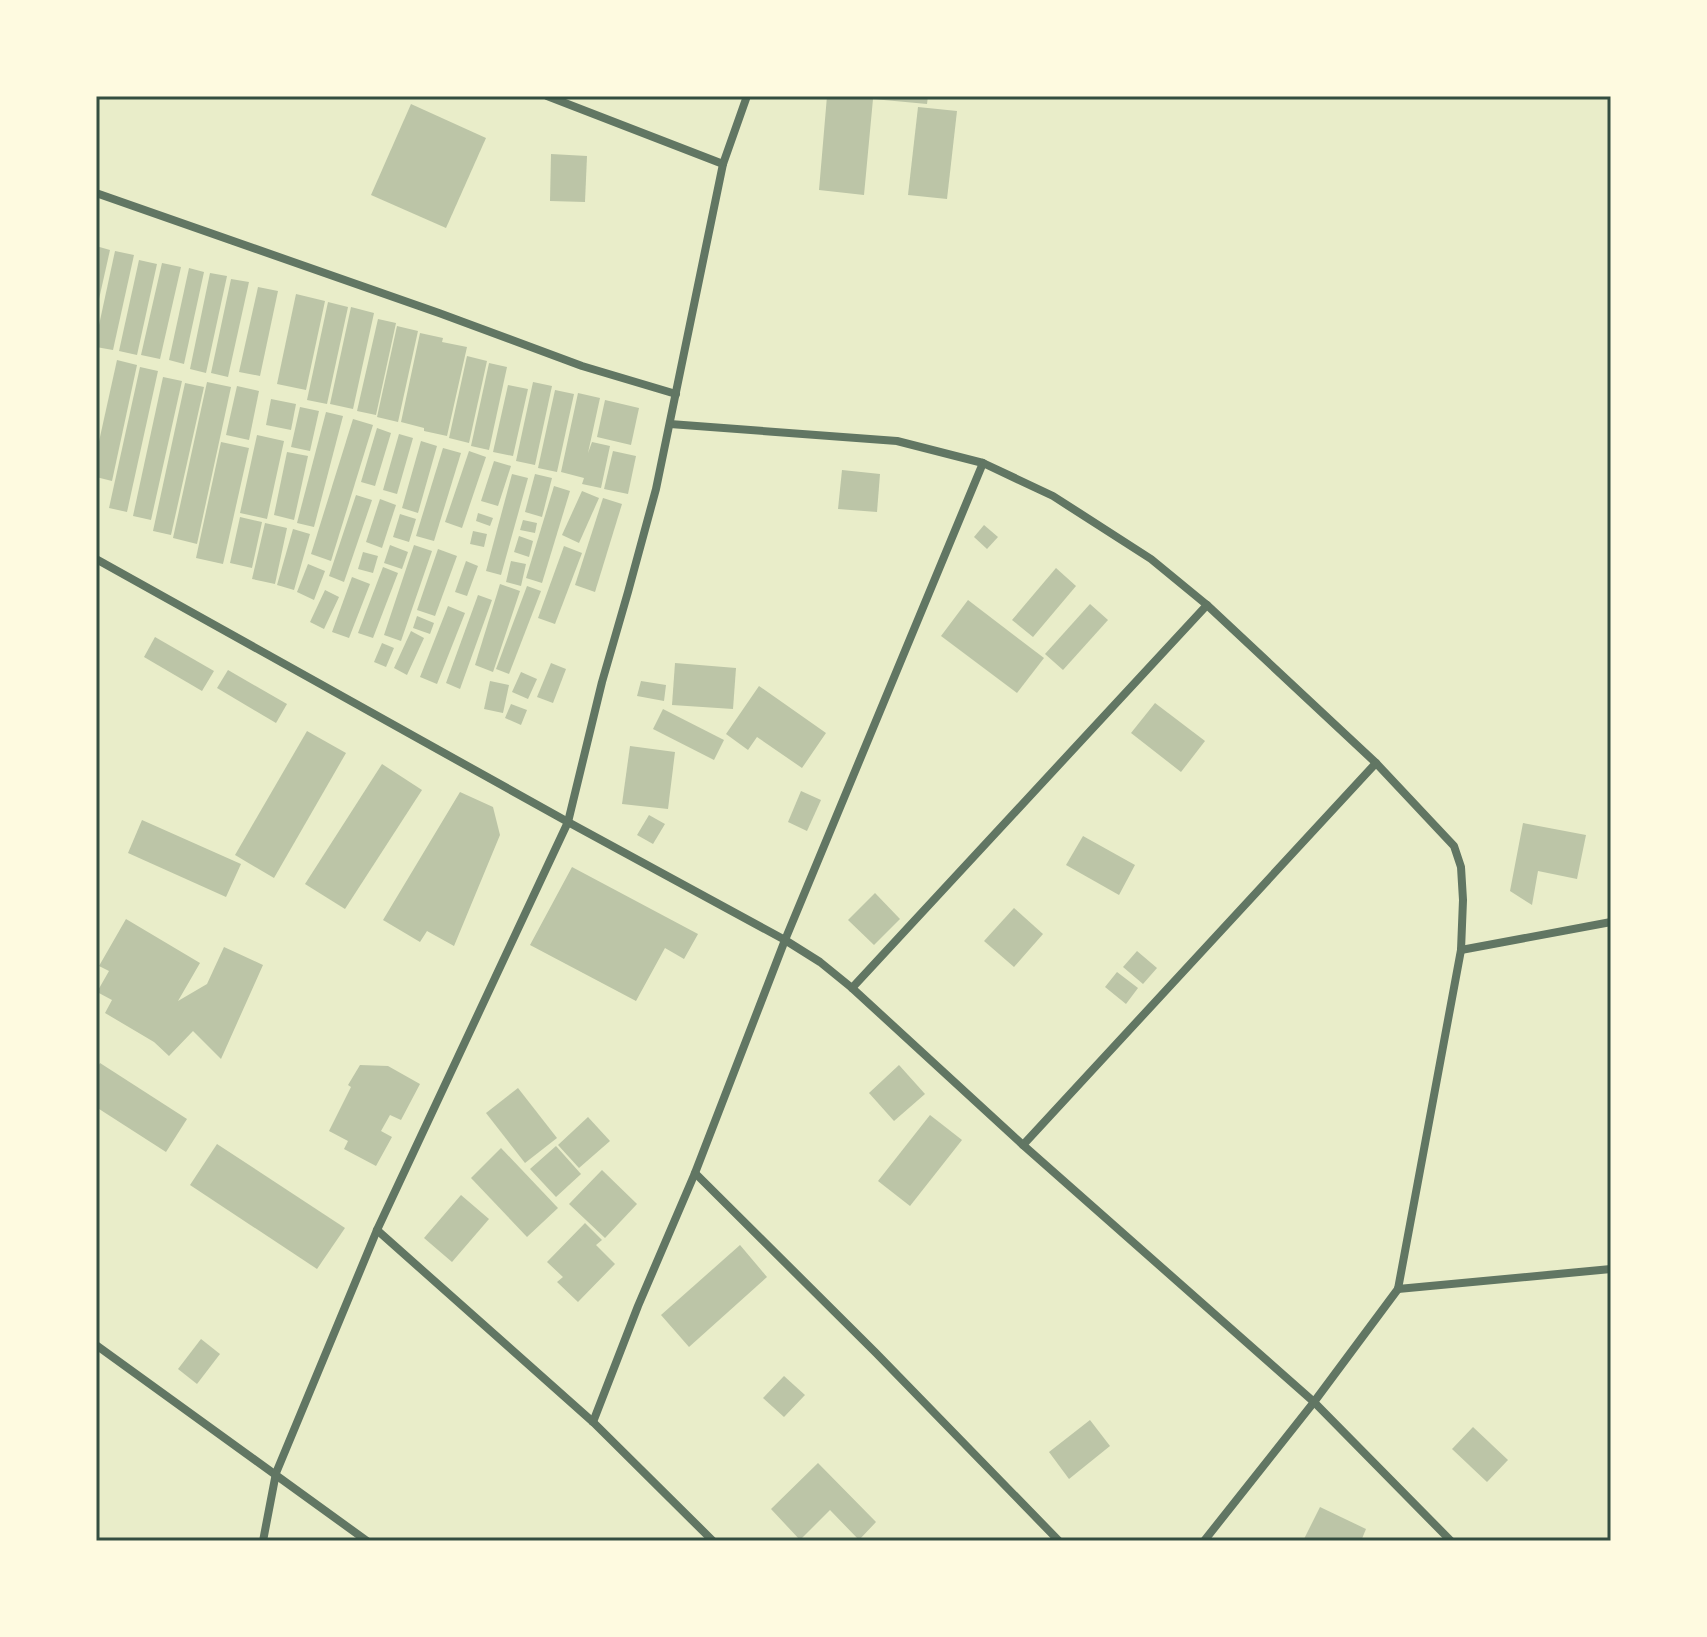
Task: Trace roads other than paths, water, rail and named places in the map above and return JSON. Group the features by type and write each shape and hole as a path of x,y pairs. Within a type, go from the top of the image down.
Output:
{"street":[{"path":"547,96 723,164"},
{"path":"263,1541 276,1473 377,1230 568,822 602,682 656,489 723,164 747,96"},
{"path":"96,193 582,366 676,394"},
{"path":"670,424 897,441 983,463 1053,496 1151,559 1207,605 1376,763 1454,846 1461,867 1461,950 1398,1289 1204,1541"},
{"path":"593,1422 695,1173 785,940 983,463"},
{"path":"96,559 820,962 1314,1402 1451,1541"},
{"path":"852,988 1207,605"},
{"path":"1023,1145 1376,763"},
{"path":"1461,950 1611,922"},
{"path":"695,1173 1059,1541"},
{"path":"377,1230 593,1422 713,1541"},
{"path":"1398,1289 1611,1269"},
{"path":"96,1345 367,1541"}]}
